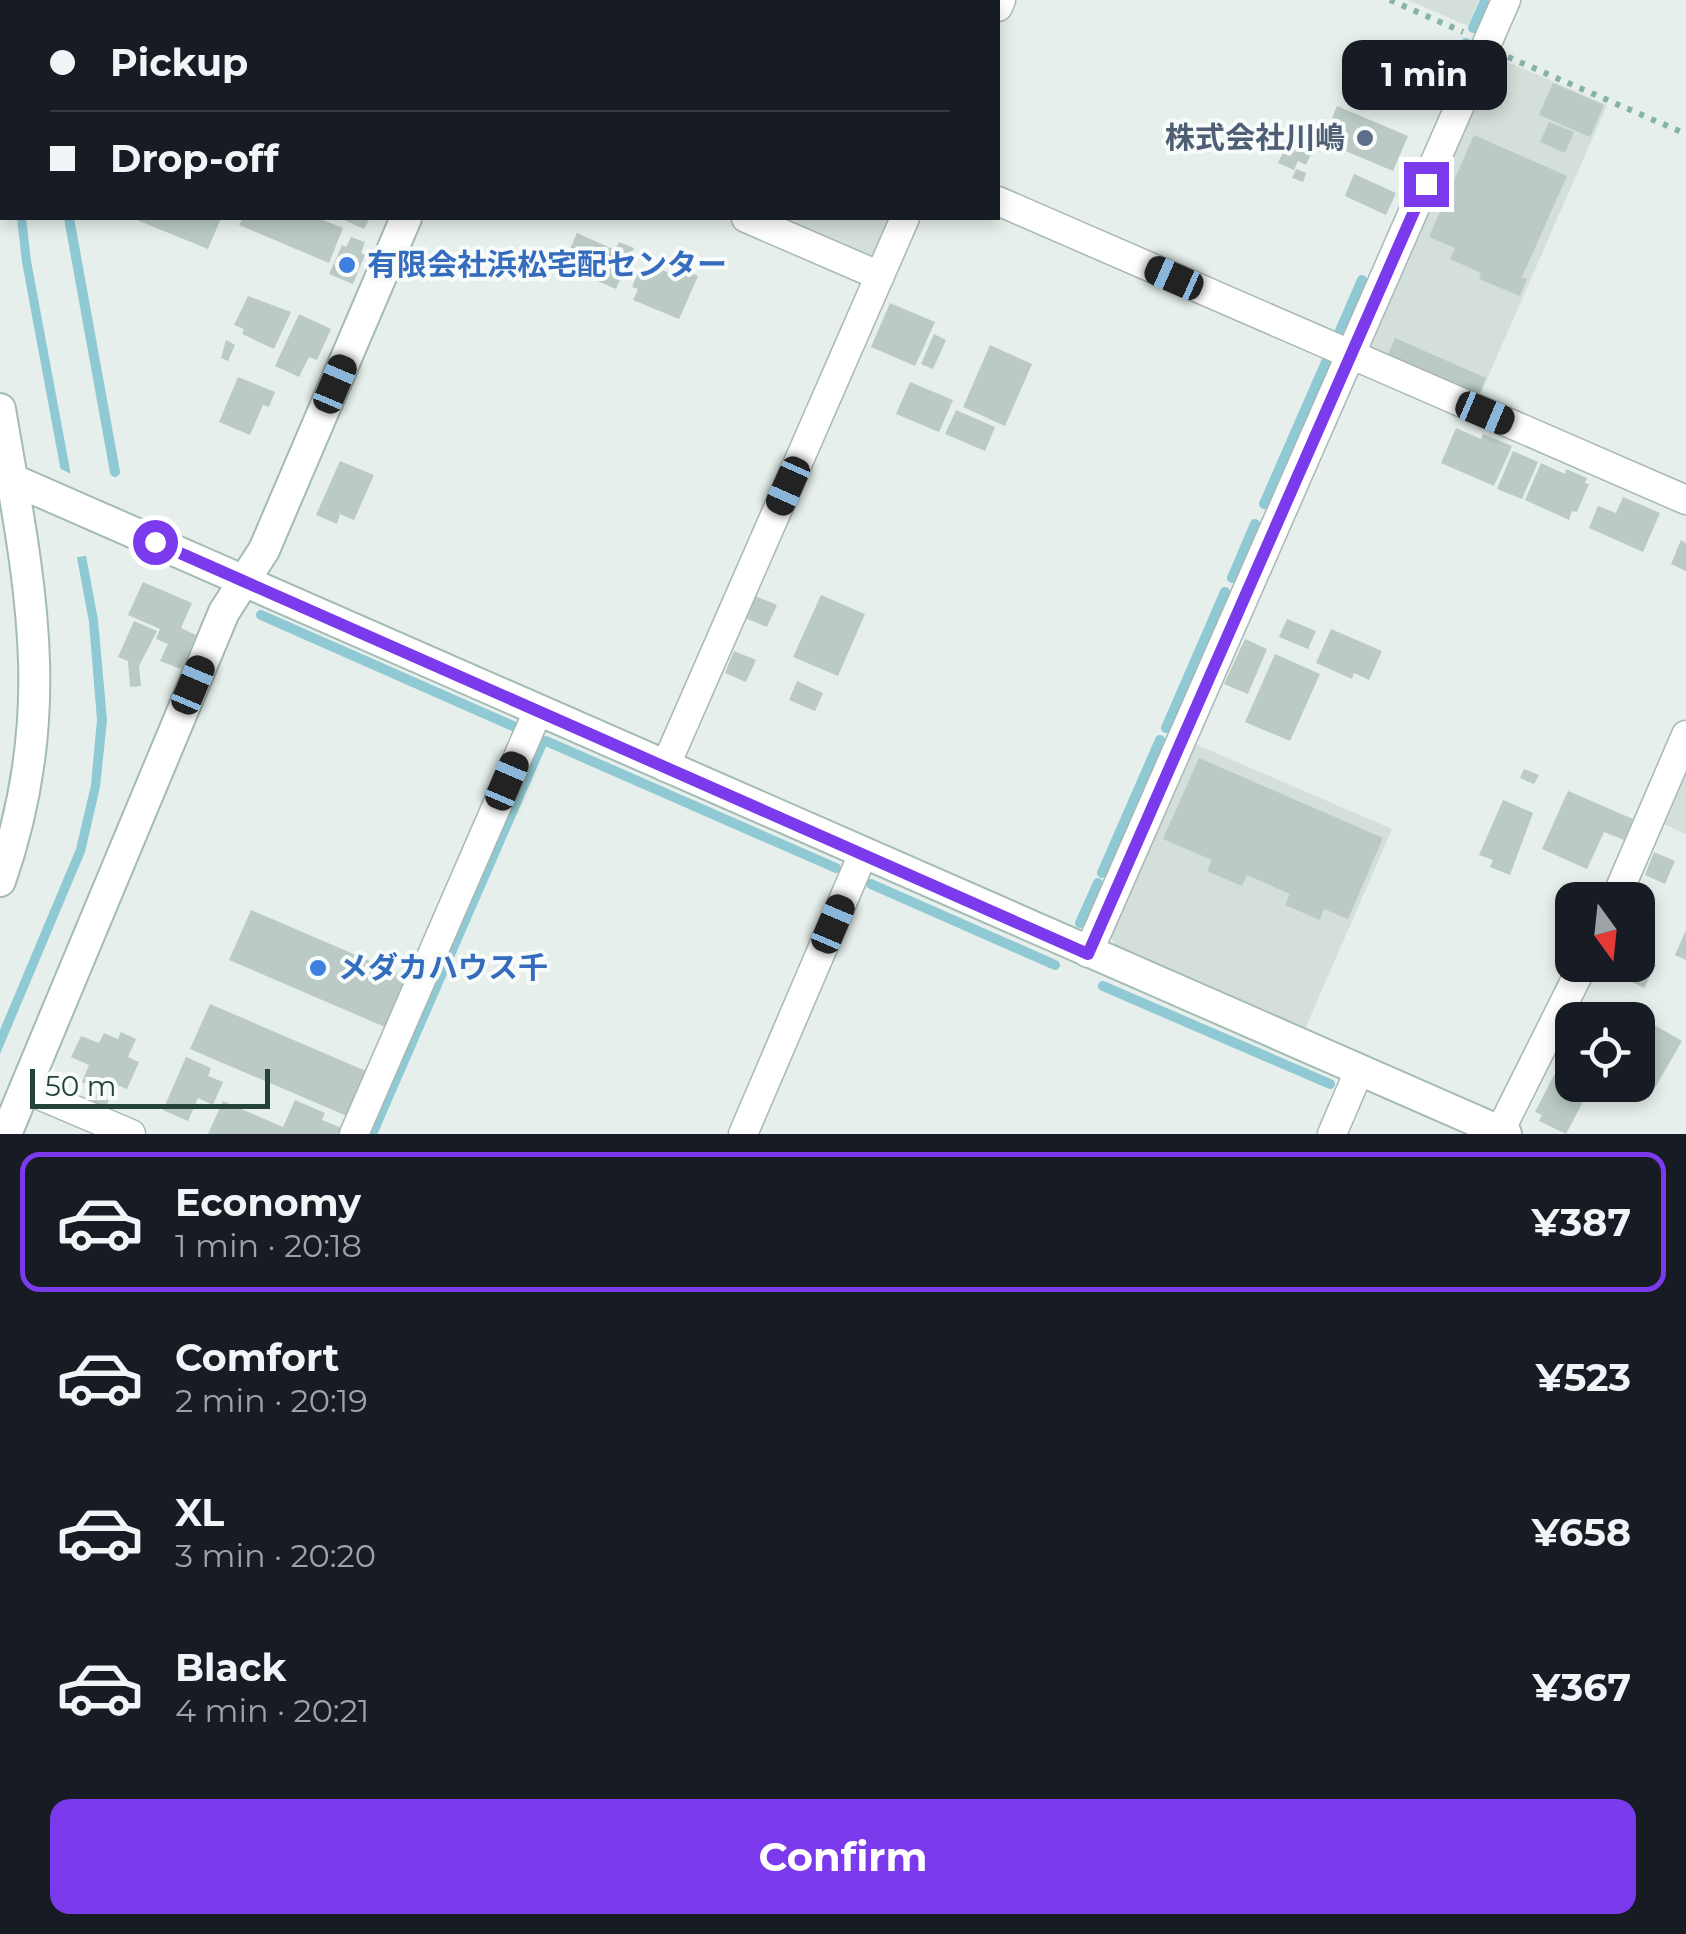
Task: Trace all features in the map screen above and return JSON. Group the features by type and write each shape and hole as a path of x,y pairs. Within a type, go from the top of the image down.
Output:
{"street":[{"path":"1088,954 1506,0"},
{"path":"1000,202 1686,500"},
{"path":"6,1134 224,612 264,550 405,220"},
{"path":"751,220 880,276"},
{"path":"665,767 905,220"},
{"path":"0,409 6,476 31,592 36,694 24,796 0,881"},
{"path":"6,476 1503,1133 1575,982"},
{"path":"354,1134 538,710"},
{"path":"1623,882 1686,735"},
{"path":"743,1134 863,854"},
{"path":"1332,1134 1360,1071"},
{"path":"26,1089 131,1134"}],"path":[{"path":"1390,0 1686,134"}],"shaded area":[{"path":"1408,0 1479,0 1468,26"},
{"path":"1494,56 1607,105 1477,402 1364,353"},
{"path":"775,220 891,220 875,255 866,259"},
{"path":"1193,743 1392,829 1305,1029 1115,946 1110,934"},
{"path":"1686,766 1686,834 1661,823"}],"water":[{"path":"17,220 26,220 98,620 107,720 100,787 85,852 0,1054 0,1030 76,849 91,785 97,720 89,622"}],"pier":[{"path":"55,466 75,472 91,555 72,558"}],"building":[{"path":"1553,83 1604,105 1590,137 1539,115"},
{"path":"1337,106 1408,136 1393,171 1322,141"},
{"path":"1549,122 1574,132 1565,153 1540,142"},
{"path":"1474,135 1567,176 1522,277 1527,279 1520,296 1479,279 1481,273 1450,259 1455,248 1429,237"},
{"path":"1287,144 1311,154 1306,165 1298,161 1294,170 1278,163"},
{"path":"1296,169 1306,173 1303,182 1292,178"},
{"path":"1354,174 1396,193 1386,215 1345,196"},
{"path":"137,220 220,220 208,249"},
{"path":"242,220 323,220 343,228 329,263 239,225"},
{"path":"344,220 369,220 364,229"},
{"path":"577,233 615,250 619,242 634,248 616,289 572,270 576,263 566,258"},
{"name":"有限会社浜松宅配センター","path":"351,237 365,242 361,253 365,255 353,284 329,274 342,245 346,247"},
{"path":"655,267 674,275 678,267 698,276 679,319 633,300 638,289 632,287 639,270 651,276"},
{"path":"248,296 291,312 274,349 242,334 244,329 234,325"},
{"path":"890,303 935,322 915,366 871,347"},
{"path":"299,314 331,329 317,360 309,357 299,377 275,366"},
{"path":"934,334 946,340 933,369 921,364"},
{"path":"1395,338 1486,378 1476,402 1385,362"},
{"path":"226,340 235,345 228,361 221,358"},
{"path":"990,345 1032,364 1005,426 963,407"},
{"path":"238,377 275,392 269,407 263,405 250,435 219,422"},
{"path":"910,382 953,400 939,432 896,414"},
{"path":"956,410 995,427 985,451 945,434"},
{"path":"1456,428 1512,446 1494,486 1441,463"},
{"path":"1513,451 1538,462 1522,499 1497,489"},
{"path":"340,461 374,475 354,520 340,514 337,524 316,515"},
{"path":"1541,463 1565,474 1566,469 1587,478 1585,483 1589,484 1577,512 1572,511 1569,520 1525,500"},
{"path":"1623,497 1660,513 1643,552 1589,528 1598,506 1616,513"},
{"path":"1681,540 1686,543 1686,571 1671,564"},
{"path":"143,582 192,603 181,628 196,635 181,669 160,661 168,644 156,639 160,629 128,615"},
{"path":"821,595 865,614 838,676 793,657"},
{"path":"755,596 777,605 767,627 745,618"},
{"path":"1287,619 1316,631 1308,649 1279,637"},
{"path":"134,621 157,631 139,666 141,686 130,687 128,661 118,657"},
{"path":"1331,629 1382,651 1369,680 1354,673 1352,679 1316,663"},
{"path":"1245,639 1267,649 1248,694 1224,684"},
{"path":"734,651 756,660 746,682 725,673"},
{"path":"1275,654 1320,674 1290,741 1245,722"},
{"path":"797,681 823,693 815,711 789,700"},
{"path":"1199,758 1383,838 1348,919 1324,909 1320,920 1285,905 1290,894 1247,875 1242,886 1207,871 1212,860 1163,839"},
{"path":"1524,769 1539,775 1534,784 1520,778"},
{"path":"1568,791 1633,819 1624,840 1604,832 1587,869 1542,849"},
{"path":"1503,800 1533,813 1510,875 1490,867 1493,860 1479,855"},
{"path":"1654,852 1675,861 1665,884 1645,875"},
{"name":"メダカハウス千","path":"251,910 407,977 385,1027 229,960"},
{"path":"1686,930 1686,960 1675,955"},
{"path":"210,1004 366,1071 347,1116 190,1049"},
{"path":"1655,1025 1682,1041 1655,1088"},
{"path":"121,1032 136,1039 128,1057 139,1062 127,1089 115,1084 110,1094 82,1082 89,1065 71,1057 81,1036 99,1043 104,1033 118,1039"},
{"path":"186,1057 211,1068 208,1076 223,1082 213,1105 198,1098 188,1121 163,1110"},
{"path":"1554,1075 1555,1102 1583,1102 1566,1134 1539,1121 1542,1115 1535,1112"},
{"path":"96,1093 109,1099 105,1111 91,1105"},
{"path":"295,1100 325,1113 322,1120 342,1128 340,1134 208,1134 223,1101 283,1127"}],"waterway":[{"path":"1473,28 1484,3"},
{"path":"1449,83 1466,43"},
{"path":"69,220 115,472"},
{"path":"1336,340 1362,280"},
{"path":"1264,504 1330,353"},
{"path":"1232,578 1255,524"},
{"path":"1166,728 1225,592"},
{"path":"261,615 513,726"},
{"path":"1102,873 1160,740"},
{"path":"372,1134 543,741"},
{"path":"546,741 836,868"},
{"path":"1080,923 1098,883"},
{"path":"871,884 1055,965"},
{"path":"1103,986 1330,1084"}],"place":[{"name":"株式会社川嶋","path":"1365,138"},
{"name":"有限会社浜松宅配センター","path":"347,265"},
{"name":"メダカハウス千","path":"318,968"}],"route":[{"path":"155,542 1088,954 1426,184"}]}
